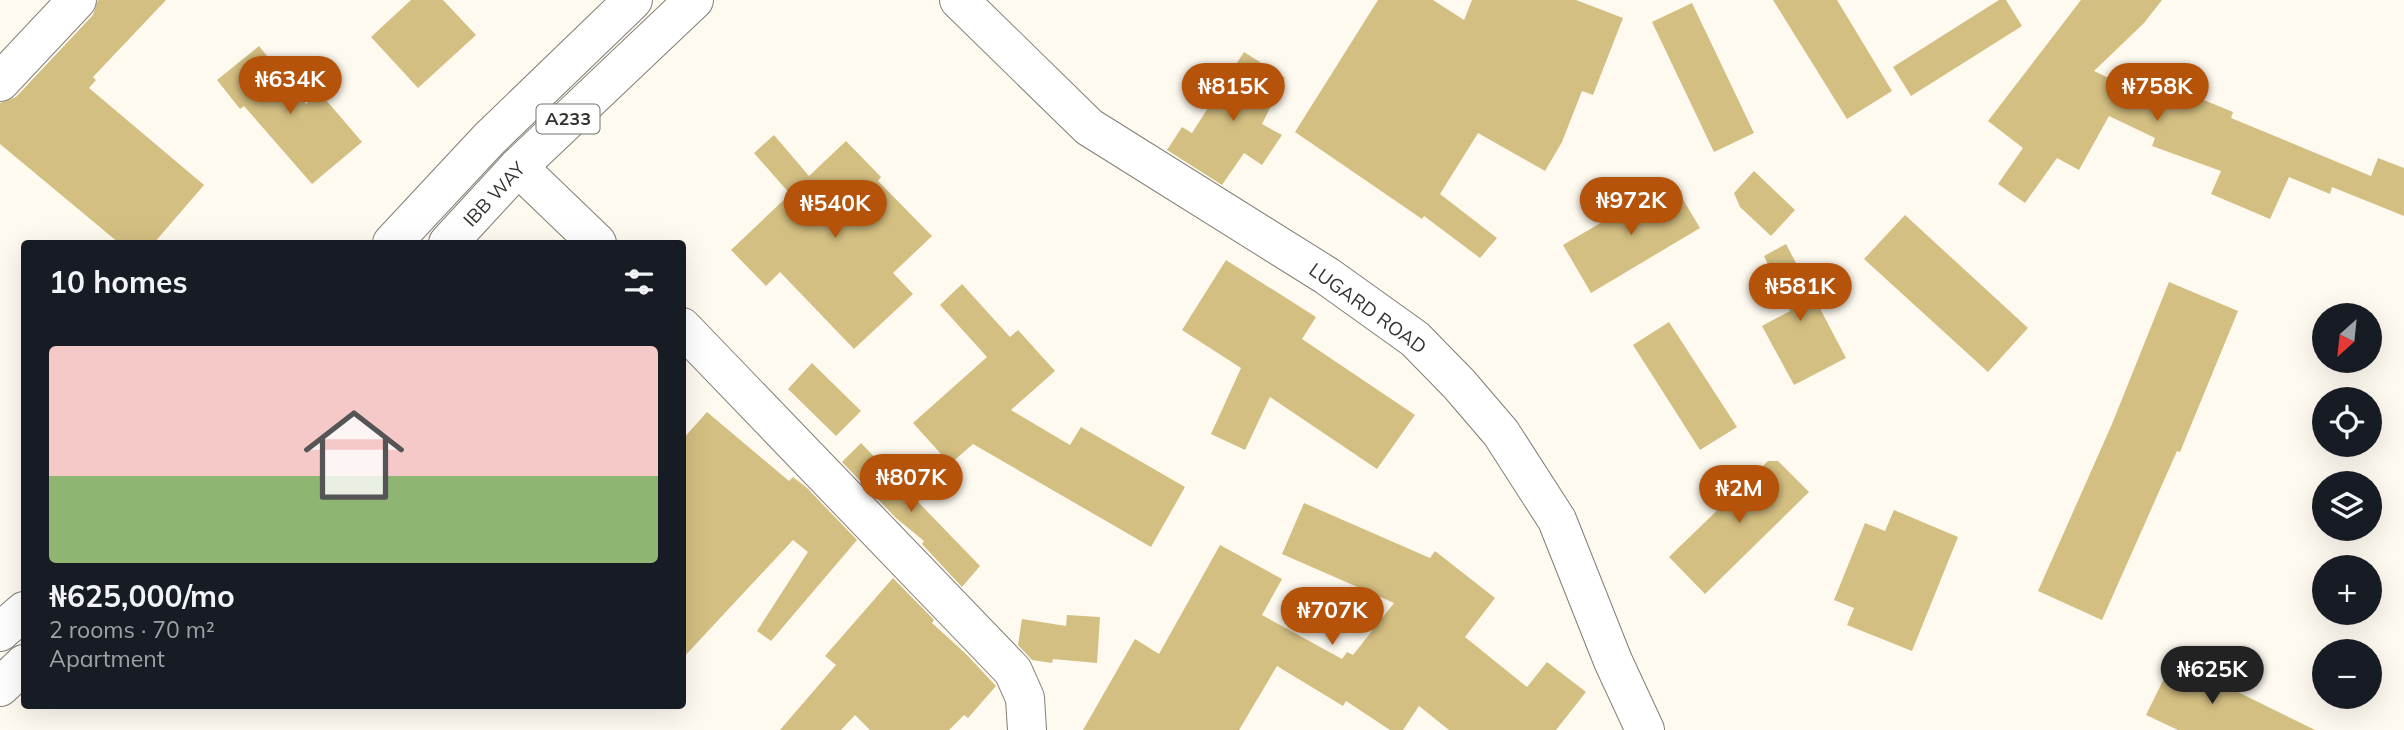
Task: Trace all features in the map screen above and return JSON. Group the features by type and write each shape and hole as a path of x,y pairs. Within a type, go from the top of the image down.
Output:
{"main road":[{"path":"0,82 77,0"},
{"name":"A233","path":"395,240 488,139 633,0"},
{"name":"IBB WAY","path":"451,240 518,167 694,0"},
{"name":"LUGARD ROAD","path":"959,0 1089,127 1327,276 1415,339 1459,384 1502,433 1557,520 1613,661 1645,730"},
{"path":"518,167 594,240"},
{"path":"686,331 1013,671 1025,698 1027,730"},
{"path":"0,632 21,614"},
{"path":"0,687 21,667"}],"building":[{"path":"98,0 166,0 93,77 96,80 89,88 204,185 157,240 115,240 0,144 0,103 16,97 93,15"},
{"path":"411,0 443,0 476,35 418,88 371,37"},
{"path":"1378,0 1433,0 1464,20 1472,0 1576,0 1623,18 1593,95 1582,91 1562,142 1545,171 1478,133 1440,194 1497,238 1480,258 1424,216 1422,219 1295,132"},
{"path":"1773,0 1837,0 1892,91 1847,119"},
{"path":"1999,0 2006,0 2022,26 1911,96 1893,67"},
{"path":"2081,0 2162,0 2144,23 2094,71 2170,107 2177,89 2233,112 2231,118 2371,176 2378,158 2404,168 2404,216 2332,187 2330,194 2289,177 2270,219 2211,194 2221,171 2152,146 2155,138 2109,116 2079,170 2057,158 2025,203 1998,184 2023,148 1988,121"},
{"path":"1692,3 1754,133 1714,152 1652,22"},
{"path":"259,46 306,104 320,93 362,142 312,184 244,106 240,109 217,80"},
{"path":"1244,52 1285,78 1262,124 1282,135 1262,165 1244,153 1222,185 1167,150 1182,127 1192,133"},
{"path":"774,135 809,176 846,141 881,177 878,181 932,236 893,273 913,294 854,349 780,272 766,286 731,250 790,194 754,153"},
{"path":"1754,171 1795,210 1771,236 1740,207 1734,193"},
{"path":"1672,181 1700,228 1591,293 1563,245"},
{"path":"1905,215 2028,328 1988,372 1864,259"},
{"path":"1786,244 1846,358 1794,385 1762,326 1790,311 1764,256"},
{"path":"1226,260 1316,317 1302,339 1415,415 1377,469 1270,397 1245,450 1211,434 1241,368 1182,330"},
{"path":"2169,282 2238,311 2180,452 2177,451 2102,620 2038,591 2112,424"},
{"path":"962,284 1010,337 1018,330 1055,371 1011,410 1070,445 1081,427 1185,487 1151,547 973,444 950,464 913,423 987,357 940,305"},
{"path":"1669,322 1737,427 1700,450 1633,345"},
{"path":"812,363 861,411 836,436 788,389"},
{"path":"707,412 789,481 793,477 807,488 857,540 771,641 757,631 808,552 793,540 686,655 686,436"},
{"path":"861,443 980,566 962,587 922,544 924,541 896,518 842,462"},
{"path":"1768,461 1778,461 1809,492 1705,594 1669,557"},
{"path":"1304,503 1430,558 1435,551 1495,598 1465,637 1527,687 1547,662 1586,692 1556,730 1449,730 1419,706 1403,730 1390,730 1346,701 1343,706 1277,666 1239,730 1083,730 1135,639 1159,654 1220,545 1282,579 1262,615 1342,659 1347,652 1353,655 1394,603 1282,554"},
{"path":"1894,510 1958,537 1912,651 1847,625 1854,608 1834,600 1865,523 1885,531"},
{"path":"893,578 934,620 932,623 996,686 968,718 964,715 949,730 870,730 855,715 841,730 780,730 836,665 825,656"},
{"path":"1067,615 1100,617 1097,663 1032,660 1018,645 1022,619 1066,626"},
{"path":"2173,660 2315,730 2178,730 2146,715"}]}
